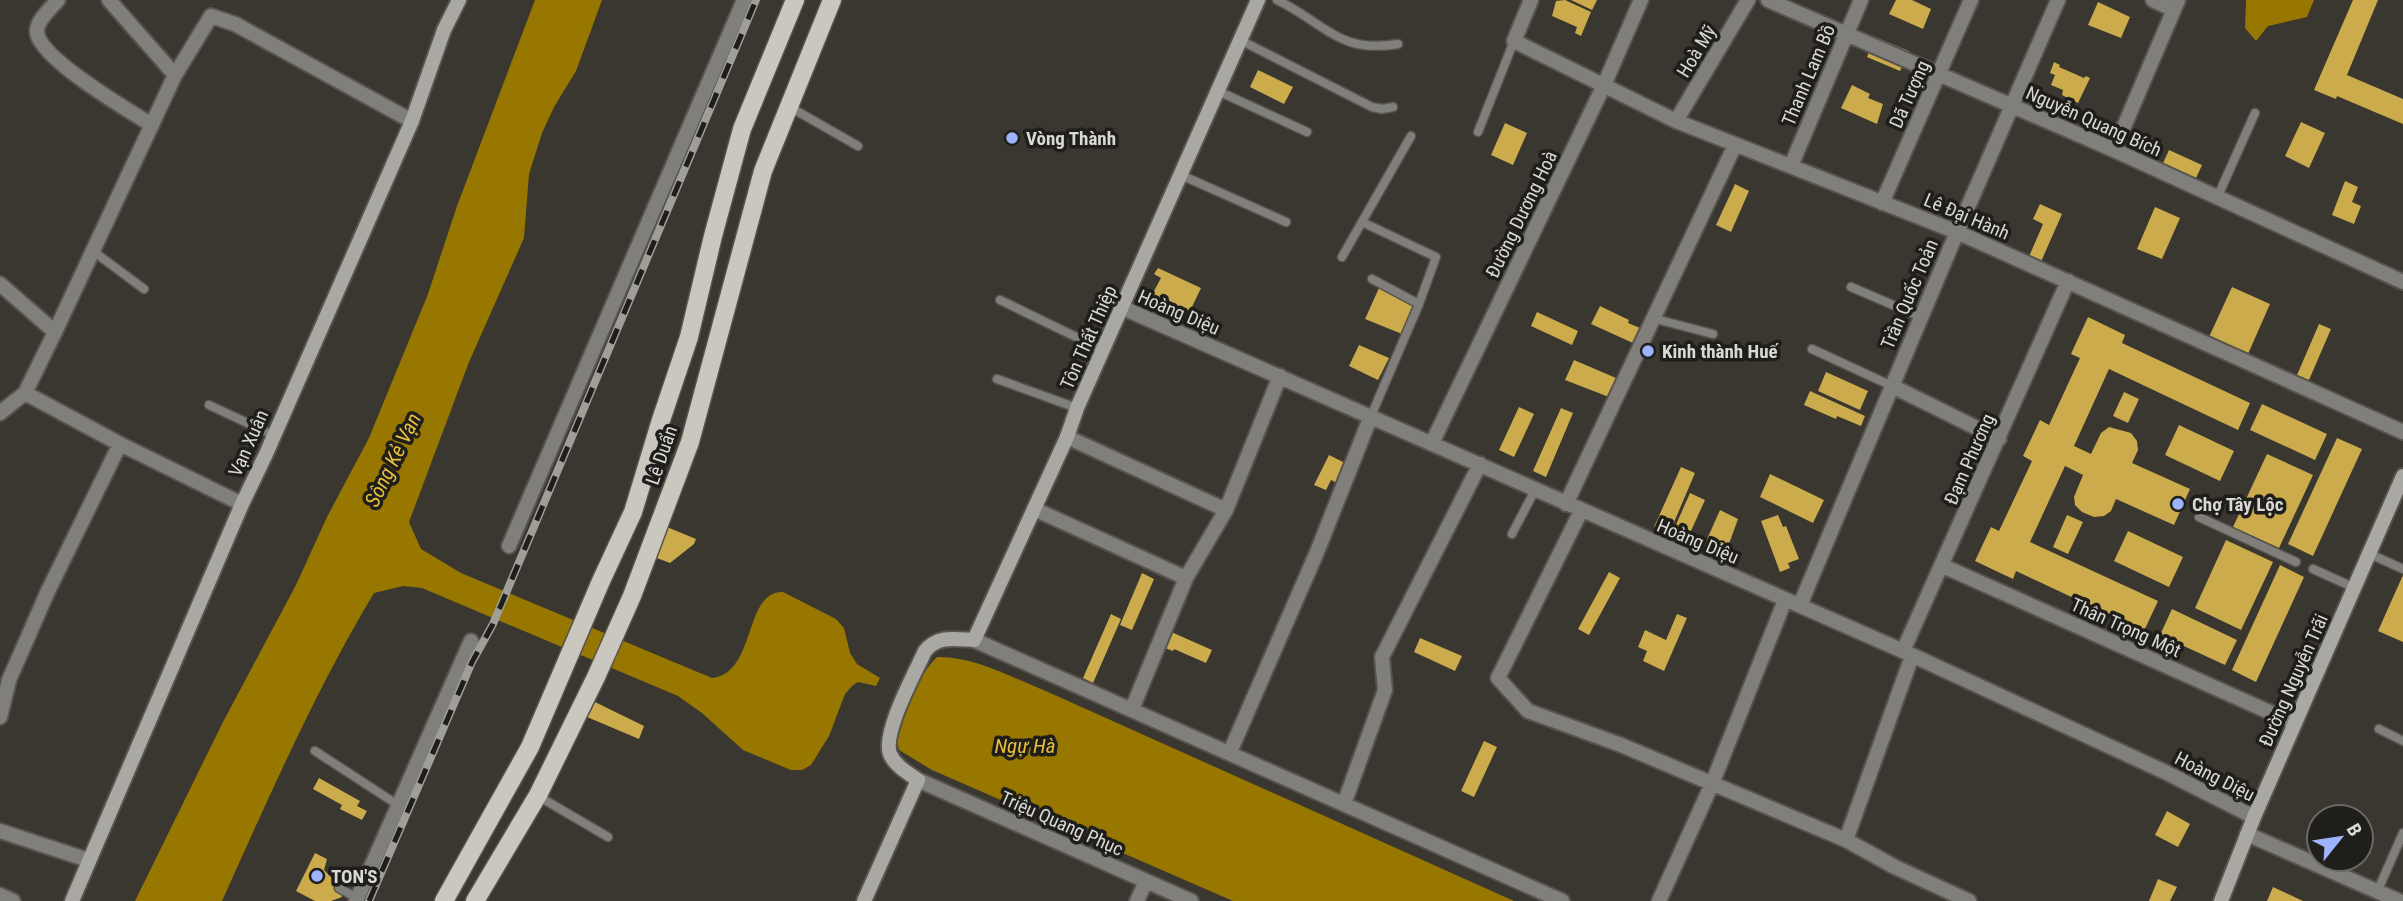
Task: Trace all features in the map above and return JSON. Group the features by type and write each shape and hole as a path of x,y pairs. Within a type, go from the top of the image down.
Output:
{"main road":[{"name":"Lê Duẩn","path":"444,901 530,747 601,581 634,512 660,423 690,337 713,236 742,129 794,0"},
{"name":"Lê Duẩn","path":"475,901 538,795 632,596 690,442 763,170 832,0"}],"street":[{"path":"58,0 38,27 37,32 45,47 110,100 152,125"},
{"path":"108,0 175,75"},
{"name":"Vạn Xuân","path":"72,901 242,504 412,121 444,30 459,0"},
{"path":"509,546 744,0"},
{"name":"Tôn Thất Thiệp","path":"974,640 1067,437 1077,408 1258,0"},
{"path":"1514,41 1531,0"},
{"name":"Đường Dương Hoà","path":"1432,443 1604,85 1641,0"},
{"name":"Hoà Mỹ","path":"1676,121 1748,0"},
{"name":"Nguyễn Quang Bích","path":"1768,0 2114,150 2403,282"},
{"name":"Thanh Lam Bồ","path":"1791,166 1861,0"},
{"name":"Dã Tượng","path":"1882,203 1971,0"},
{"name":"Trần Quốc Toản","path":"1659,901 1892,386 2058,0"},
{"path":"2114,150 2176,5 2153,0"},
{"path":"0,413 24,393 175,75 211,16 235,23 412,121"},
{"name":"Lê Đại Hành","path":"1514,41 1676,121 1957,232 2403,432"},
{"path":"1566,504 1735,145"},
{"name":"Đạm Phương","path":"1846,840 1908,653 1943,566 2068,281"},
{"path":"0,284 55,332"},
{"name":"Hoàng Diệu","path":"1123,308 1908,653 2165,772 2254,817"},
{"path":"1132,709 1186,578 1226,510 1280,376"},
{"path":"1892,386 1999,439"},
{"path":"24,393 242,504"},
{"path":"1230,752 1317,552 1371,416"},
{"path":"1067,437 1226,510"},
{"path":"0,717 9,680 48,591 120,444"},
{"path":"1344,804 1385,690 1382,657 1480,464"},
{"name":"Đường Nguyễn Trãi","path":"2221,901 2294,723 2403,476"},
{"path":"1034,509 1186,578"},
{"path":"1581,511 1499,678 1528,711 1620,744 1846,840 1895,867 1969,901"},
{"name":"Thân Trọng Một","path":"1943,566 2294,723"},
{"path":"864,901 918,780 899,767 890,753 889,735 925,650 933,642 953,639 974,640 1562,901"},
{"path":"356,900 471,640"},
{"name":"Triệu Quang Phục","path":"918,780 1191,901"},
{"path":"0,831 88,860"},
{"path":"2247,834 2399,901"},
{"path":"1137,901 1146,881"},
{"path":"0,895 13,901"}],"lane":[{"path":"1278,0 1350,43 1367,47 1398,44"},
{"path":"1240,40 1371,107 1393,107"},
{"path":"1478,132 1514,41"},
{"path":"1218,91 1307,132"},
{"path":"788,105 858,146"},
{"path":"2217,198 2255,113"},
{"path":"1342,257 1411,136"},
{"path":"1181,175 1286,222"},
{"path":"1362,222 1436,257 1371,416"},
{"path":"93,251 144,289"},
{"path":"1372,279 1419,304"},
{"path":"1851,287 1921,317"},
{"path":"1000,300 1103,351"},
{"path":"1652,318 1713,334"},
{"path":"1812,348 1892,386"},
{"path":"997,379 1077,408"},
{"path":"209,405 273,435"},
{"path":"1512,534 1535,490"},
{"path":"2199,517 2296,562"},
{"path":"2370,554 2403,569"},
{"path":"2313,569 2355,588"},
{"path":"2379,729 2403,741"},
{"path":"315,751 398,805"},
{"path":"538,795 608,836"},
{"path":"2377,892 2403,833"},
{"path":"339,888 356,900"}],"water":[{"name":"Sông Kẻ Vạn","path":"535,0 602,0 576,71 542,133 529,174 524,238 469,362 409,522 421,549 461,573 712,678 726,673 736,662 761,604 770,595 783,592 836,619 844,628 850,653 857,664 880,678 876,686 858,682 852,686 845,694 829,736 811,765 802,770 791,770 743,750 702,713 678,696 422,588 403,586 374,593 312,706 222,901 135,901 223,722 296,585 327,517 369,438 428,294 457,206"},
{"path":"2246,0 2314,0 2307,17 2268,26 2256,41 2245,28"},
{"name":"Ngự Hà","path":"937,657 979,664 1048,692 1514,901 1233,901 932,770 899,750 897,735 903,714 918,682"}],"building":[{"path":"1565,0 1591,12 1581,36 1575,33 1577,27 1552,16 1556,1"},
{"path":"1571,0 1597,0 1592,10"},
{"path":"1896,0 1912,0 1931,9 1923,29 1889,14"},
{"path":"2353,0 2378,0 2347,75 2403,99 2403,124 2337,96 2336,99 2314,90"},
{"path":"2098,2 2130,17 2121,38 2088,25"},
{"path":"1875,37 1909,51 1900,71 1867,57"},
{"path":"2054,62 2060,65 2059,67 2090,78 2078,103 2062,95 2063,90 2051,85 2055,75 2050,73"},
{"path":"1258,70 1293,87 1284,104 1250,87"},
{"path":"1852,85 1870,94 1868,98 1883,104 1877,124 1841,108"},
{"path":"2301,122 2325,133 2309,168 2285,156"},
{"path":"1505,123 1527,133 1513,165 1491,155"},
{"path":"2169,150 2202,165 2191,189 2158,174"},
{"path":"2345,181 2358,187 2352,202 2361,206 2354,224 2332,215"},
{"path":"1735,184 1749,191 1731,232 1716,225"},
{"path":"2040,204 2062,214 2040,264 2028,259 2043,224 2033,219"},
{"path":"2155,207 2180,218 2162,259 2137,249"},
{"path":"1158,268 1201,288 1190,311 1180,307 1177,312 1148,297 1161,278 1154,274"},
{"path":"2232,287 2270,304 2248,354 2209,337"},
{"path":"1379,288 1415,304 1402,334 1365,319"},
{"path":"1600,306 1640,328 1633,343 1591,324"},
{"path":"1537,312 1578,331 1572,345 1531,326"},
{"path":"2088,317 2125,335 2122,343 2250,403 2238,430 2109,369 2074,446 2091,454 2101,433 2109,427 2131,433 2137,441 2138,450 2132,463 2190,489 2174,525 2116,499 2111,511 2104,516 2094,517 2082,512 2075,505 2074,497 2083,475 2065,466 2030,542 2158,601 2144,631 2016,571 2013,579 1975,561 1991,527 1999,531 2032,461 2023,456 2040,420 2049,425 2080,358 2071,354"},
{"path":"2319,324 2331,329 2309,380 2297,375"},
{"path":"1359,345 1389,358 1378,380 1349,366"},
{"path":"1574,360 1616,378 1609,397 1565,380"},
{"path":"1826,372 1868,391 1860,410 1818,391"},
{"path":"1810,391 1865,416 1861,426 1804,405"},
{"path":"2124,392 2139,399 2128,423 2113,416"},
{"path":"2262,404 2327,434 2315,460 2250,430"},
{"path":"1519,407 1534,414 1514,457 1499,450"},
{"path":"1561,408 1573,413 1546,477 1533,471"},
{"path":"2179,425 2234,451 2220,481 2165,455"},
{"path":"2337,438 2362,449 2313,556 2288,544"},
{"path":"2267,454 2313,475 2279,548 2233,527"},
{"path":"1329,455 1349,465 1348,489 1331,480 1326,490 1314,485"},
{"path":"1681,467 1695,473 1669,534 1654,527"},
{"path":"1770,474 1824,500 1813,523 1760,497"},
{"path":"1690,493 1705,500 1686,542 1671,536"},
{"path":"1720,510 1738,519 1725,555 1704,546"},
{"path":"1778,515 1783,527 1786,526 1799,559 1788,563 1790,568 1780,572 1761,521"},
{"path":"2067,515 2083,522 2068,554 2053,547"},
{"path":"667,527 696,539 694,544 670,563 654,557"},
{"path":"2128,531 2183,557 2169,587 2114,561"},
{"path":"2226,540 2273,562 2241,630 2195,608"},
{"path":"2280,565 2304,577 2256,682 2232,670"},
{"path":"1609,572 1620,578 1589,635 1578,629"},
{"path":"1142,573 1154,579 1132,630 1120,625"},
{"path":"2403,575 2403,642 2378,631"},
{"path":"2172,609 2237,640 2225,665 2160,635"},
{"path":"1111,614 1121,619 1093,683 1083,678"},
{"path":"1677,614 1687,618 1664,671 1643,661 1647,651 1638,647 1645,630 1666,640"},
{"path":"1169,631 1212,650 1206,663 1174,649 1173,651 1162,647"},
{"path":"1420,638 1462,656 1455,671 1414,652"},
{"path":"595,702 644,726 639,739 587,717"},
{"path":"1484,741 1497,747 1474,797 1461,791"},
{"path":"319,778 360,801 357,806 367,811 362,820 340,809 342,805 313,789"},
{"path":"2167,811 2190,824 2178,847 2155,835"},
{"name":"TON'S","path":"315,853 327,859 324,870 337,883 342,897 331,901 315,901 296,891"},
{"path":"2158,879 2177,887 2170,901 2149,901"},
{"path":"2273,887 2303,901 2267,901"}],"railway":[{"path":"369,901 472,662 493,624 756,0"}],"place":[{"name":"Vòng Thành","path":"1012,138"},
{"name":"Kinh thành Huế","path":"1648,351"},
{"name":"Chợ Tây Lộc","path":"2178,504"},
{"name":"TON'S","path":"317,876"}]}
